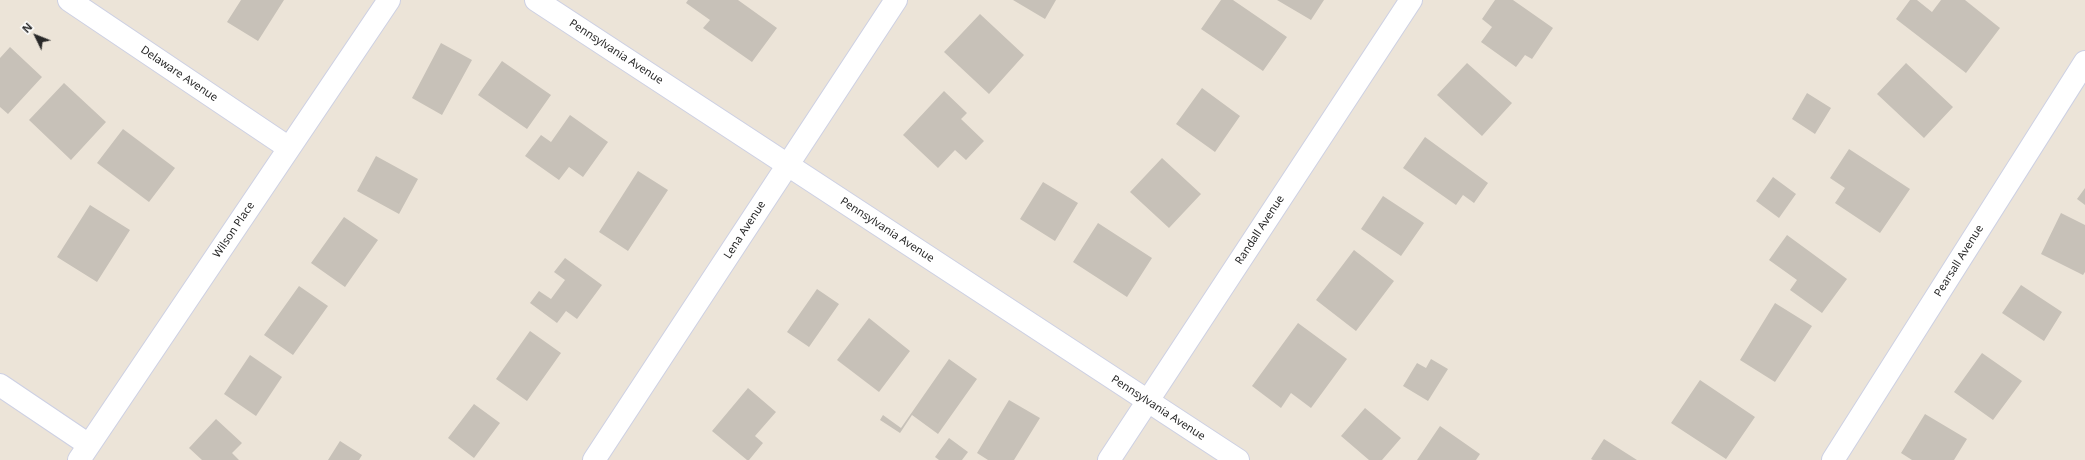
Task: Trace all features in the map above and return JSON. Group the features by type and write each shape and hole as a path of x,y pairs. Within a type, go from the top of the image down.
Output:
{"street":[{"name":"Delaware Avenue","path":"69,0 289,148"},
{"name":"Wilson Place","path":"84,453 389,0"},
{"name":"Pennsylvania Avenue","path":"536,0 1238,460"},
{"name":"Lena Avenue","path":"594,460 896,0"},
{"name":"Randall Avenue","path":"1109,460 1411,0"},
{"name":"Pearsall Avenue","path":"1833,460 2085,62"},
{"path":"0,385 84,453"}],"building":[{"path":"241,0 284,0 258,41 227,22"},
{"path":"688,0 738,0 777,28 752,62 703,28 710,20 686,3"},
{"path":"1013,0 1056,0 1045,19"},
{"path":"1221,0 1233,0 1287,37 1263,71 1201,29"},
{"path":"1277,0 1324,0 1311,20"},
{"path":"1495,0 1513,0 1553,28 1532,59 1525,55 1516,67 1481,42 1492,27 1482,19"},
{"path":"1910,0 1917,0 1932,12 1941,0 1965,0 2000,28 1966,73 1896,19"},
{"path":"980,14 1024,55 989,94 944,52"},
{"path":"441,43 472,60 442,115 412,98"},
{"path":"10,47 42,77 8,114 0,107 0,58"},
{"path":"502,61 551,95 527,129 478,95"},
{"path":"1467,63 1512,103 1482,136 1437,95"},
{"path":"1906,63 1953,107 1924,138 1877,94"},
{"path":"64,83 106,122 71,160 29,120"},
{"path":"1202,88 1240,116 1215,152 1176,124"},
{"path":"944,91 967,113 961,119 984,141 966,160 955,150 938,168 903,135"},
{"path":"1807,93 1831,108 1815,134 1792,119"},
{"path":"570,115 608,142 583,177 569,167 559,180 525,156 541,135 551,142"},
{"path":"123,129 175,168 149,202 97,163"},
{"path":"1425,137 1488,183 1474,203 1463,195 1456,205 1403,168"},
{"path":"1849,149 1910,189 1880,233 1835,203 1845,188 1830,178"},
{"path":"376,156 418,179 399,214 357,191"},
{"path":"1162,158 1201,194 1169,228 1130,192"},
{"path":"638,171 668,190 628,251 599,232"},
{"path":"1773,177 1796,194 1779,218 1756,201"},
{"path":"1043,182 1078,203 1055,241 1020,219"},
{"path":"2085,188 2085,205 2077,199"},
{"path":"1383,196 1424,223 1401,256 1361,229"},
{"path":"90,205 130,230 97,282 57,257"},
{"path":"2061,213 2085,225 2085,272 2083,275 2041,254"},
{"path":"344,217 378,240 345,287 311,263"},
{"path":"1098,223 1152,258 1127,297 1073,262"},
{"path":"1787,235 1847,279 1822,313 1790,290 1797,280 1769,260"},
{"path":"1354,250 1394,281 1356,331 1316,300"},
{"path":"565,258 602,285 577,319 566,311 557,323 530,303 539,291 551,299 565,280 554,272"},
{"path":"2021,285 2062,312 2044,341 2002,313"},
{"path":"299,286 328,306 293,355 264,335"},
{"path":"817,289 839,304 809,347 787,332"},
{"path":"1775,303 1812,326 1775,382 1740,360"},
{"path":"869,318 910,351 879,392 837,360"},
{"path":"1298,323 1347,359 1311,408 1291,393 1281,408 1252,386"},
{"path":"530,331 561,353 527,401 496,379"},
{"path":"1982,353 2022,381 1993,420 1954,392"},
{"path":"250,355 282,377 256,416 224,394"},
{"path":"949,359 977,379 938,434 912,415 900,433 880,420 883,415 901,428"},
{"path":"1431,359 1448,369 1428,401 1403,386 1417,363 1426,368"},
{"path":"1700,380 1755,417 1726,459 1671,423"},
{"path":"748,388 776,412 755,436 763,443 749,460 747,460 712,431"},
{"path":"1009,400 1040,418 1014,460 988,460 977,453"},
{"path":"474,404 500,423 474,458 448,438"},
{"path":"1365,408 1401,438 1382,460 1369,460 1341,436"},
{"path":"1925,414 1967,439 1954,460 1912,460 1901,453"},
{"path":"216,419 242,443 232,453 239,460 202,460 189,448"},
{"path":"1440,426 1480,454 1476,460 1417,460"},
{"path":"949,438 968,452 962,460 939,460 935,457"},
{"path":"1604,439 1637,460 1591,459"},
{"path":"340,441 362,455 359,460 328,460"}]}
